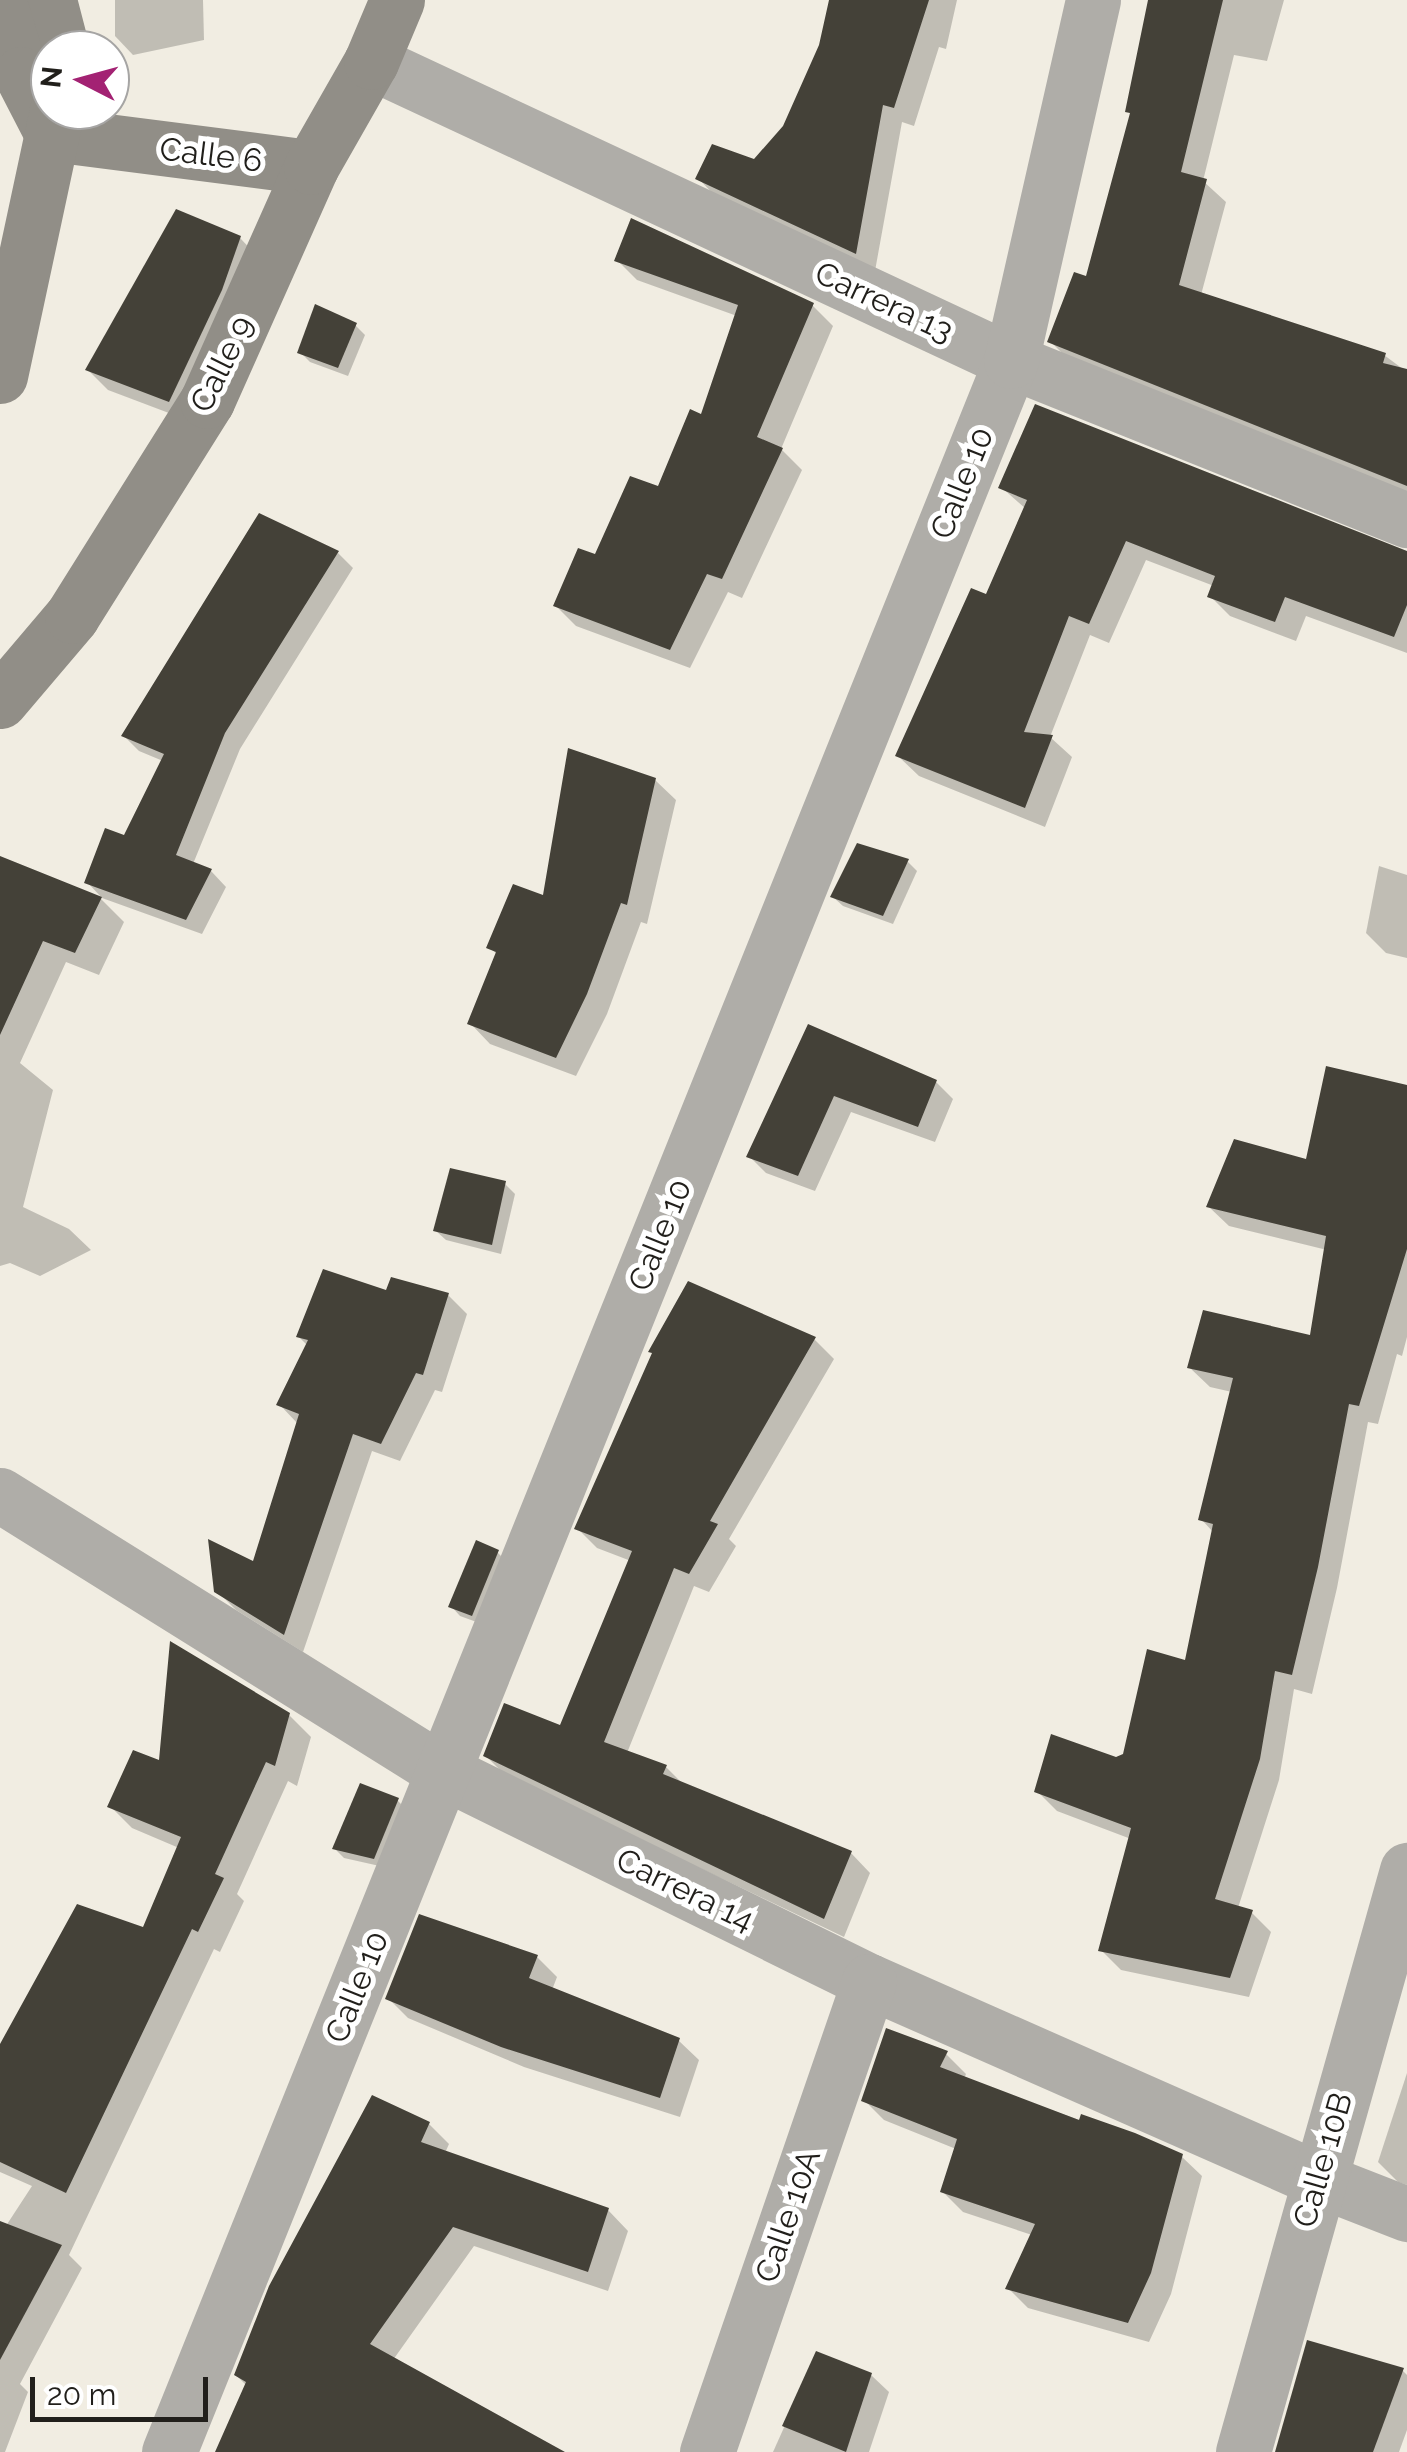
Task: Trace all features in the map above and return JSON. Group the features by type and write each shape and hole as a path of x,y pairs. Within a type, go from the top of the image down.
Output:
{"street":[{"path":"49,0 57,30"},
{"name":"Calle 9","path":"0,701 72,616 208,401 311,168 371,62 397,0"},
{"name":"Calle 10","path":"169,2452 1011,361 1092,0"},
{"path":"0,4 21,74 30,87"},
{"name":"Carrera 13","path":"371,62 1011,361 1407,520"},
{"path":"0,376 52,130"},
{"name":"Calle 6","path":"99,130 311,168"},
{"name":"Carrera 14","path":"0,1495 444,1772 869,1980 1317,2179 1407,2214"},
{"name":"Calle 10B","path":"1242,2452 1407,1870"},
{"name":"Calle 10A","path":"707,2452 869,1980"}],"building":[{"path":"829,0 929,0 894,108 883,105 856,254 695,179 712,144 754,159 783,126 819,45"},
{"path":"1148,0 1223,0 1181,172 1207,179 1179,285 1386,353 1383,363 1407,369 1407,486 1047,342 1074,272 1086,276 1130,113 1125,112"},
{"path":"176,209 241,236 222,290 169,402 85,370"},
{"path":"631,218 814,303 757,437 783,448 722,579 707,574 670,650 553,606 578,548 595,554 630,476 658,486 690,409 701,414 738,305 614,261"},
{"path":"315,304 357,323 338,368 297,353"},
{"path":"1035,404 1407,551 1407,605 1394,637 1285,597 1275,622 1207,597 1215,576 1126,541 1089,624 1069,616 1024,732 1053,735 1025,808 895,756 971,588 986,594 1027,500 998,488"},
{"path":"259,513 339,551 225,733 176,855 212,869 186,920 84,883 105,828 124,835 164,754 121,736"},
{"path":"568,748 656,778 627,905 621,903 587,994 556,1058 467,1024 496,952 486,948 513,884 543,895"},
{"path":"857,843 909,859 883,916 830,897"},
{"path":"0,856 102,897 75,953 43,941 0,1035"},
{"path":"808,1024 937,1080 918,1127 834,1096 798,1176 746,1157"},
{"path":"1326,1066 1407,1085 1407,1249 1359,1406 1349,1404 1318,1567 1292,1675 1275,1671 1260,1759 1215,1899 1253,1910 1230,1978 1098,1951 1131,1828 1034,1792 1051,1734 1116,1757 1123,1754 1147,1649 1185,1660 1213,1524 1198,1520 1233,1378 1187,1368 1203,1310 1310,1335 1326,1236 1206,1207 1234,1139 1306,1159"},
{"path":"450,1168 506,1181 492,1245 433,1231"},
{"path":"323,1269 386,1290 391,1277 449,1293 423,1375 416,1373 381,1444 353,1434 284,1635 214,1592 208,1539 253,1561 299,1414 276,1405 308,1340 296,1337"},
{"path":"688,1281 816,1337 710,1521 718,1524 689,1574 674,1568 604,1742 667,1765 663,1774 852,1851 824,1919 483,1756 504,1703 560,1725 632,1551 574,1529 652,1353 648,1352"},
{"path":"476,1540 499,1550 472,1616 448,1607"},
{"path":"170,1641 290,1713 275,1766 266,1762 215,1874 224,1878 198,1932 192,1929 66,2193 0,2162 0,2044 77,1904 143,1927 181,1837 107,1807 133,1750 159,1760"},
{"path":"360,1783 399,1798 374,1859 332,1849"},
{"path":"419,1914 538,1955 529,1978 680,2038 660,2098 501,2047 385,1999"},
{"path":"886,2028 948,2051 940,2067 1079,2120 1081,2114 1135,2133 1183,2154 1151,2273 1128,2323 1005,2289 1035,2224 940,2192 957,2139 861,2101"},
{"path":"372,2095 430,2122 421,2142 609,2208 588,2272 453,2227 370,2344 565,2452 215,2452 246,2382 234,2375 269,2286"},
{"path":"0,2221 62,2245 0,2360"},
{"path":"1307,2340 1404,2368 1373,2452 1275,2452"},
{"path":"816,2351 872,2373 846,2452 782,2426"}]}
